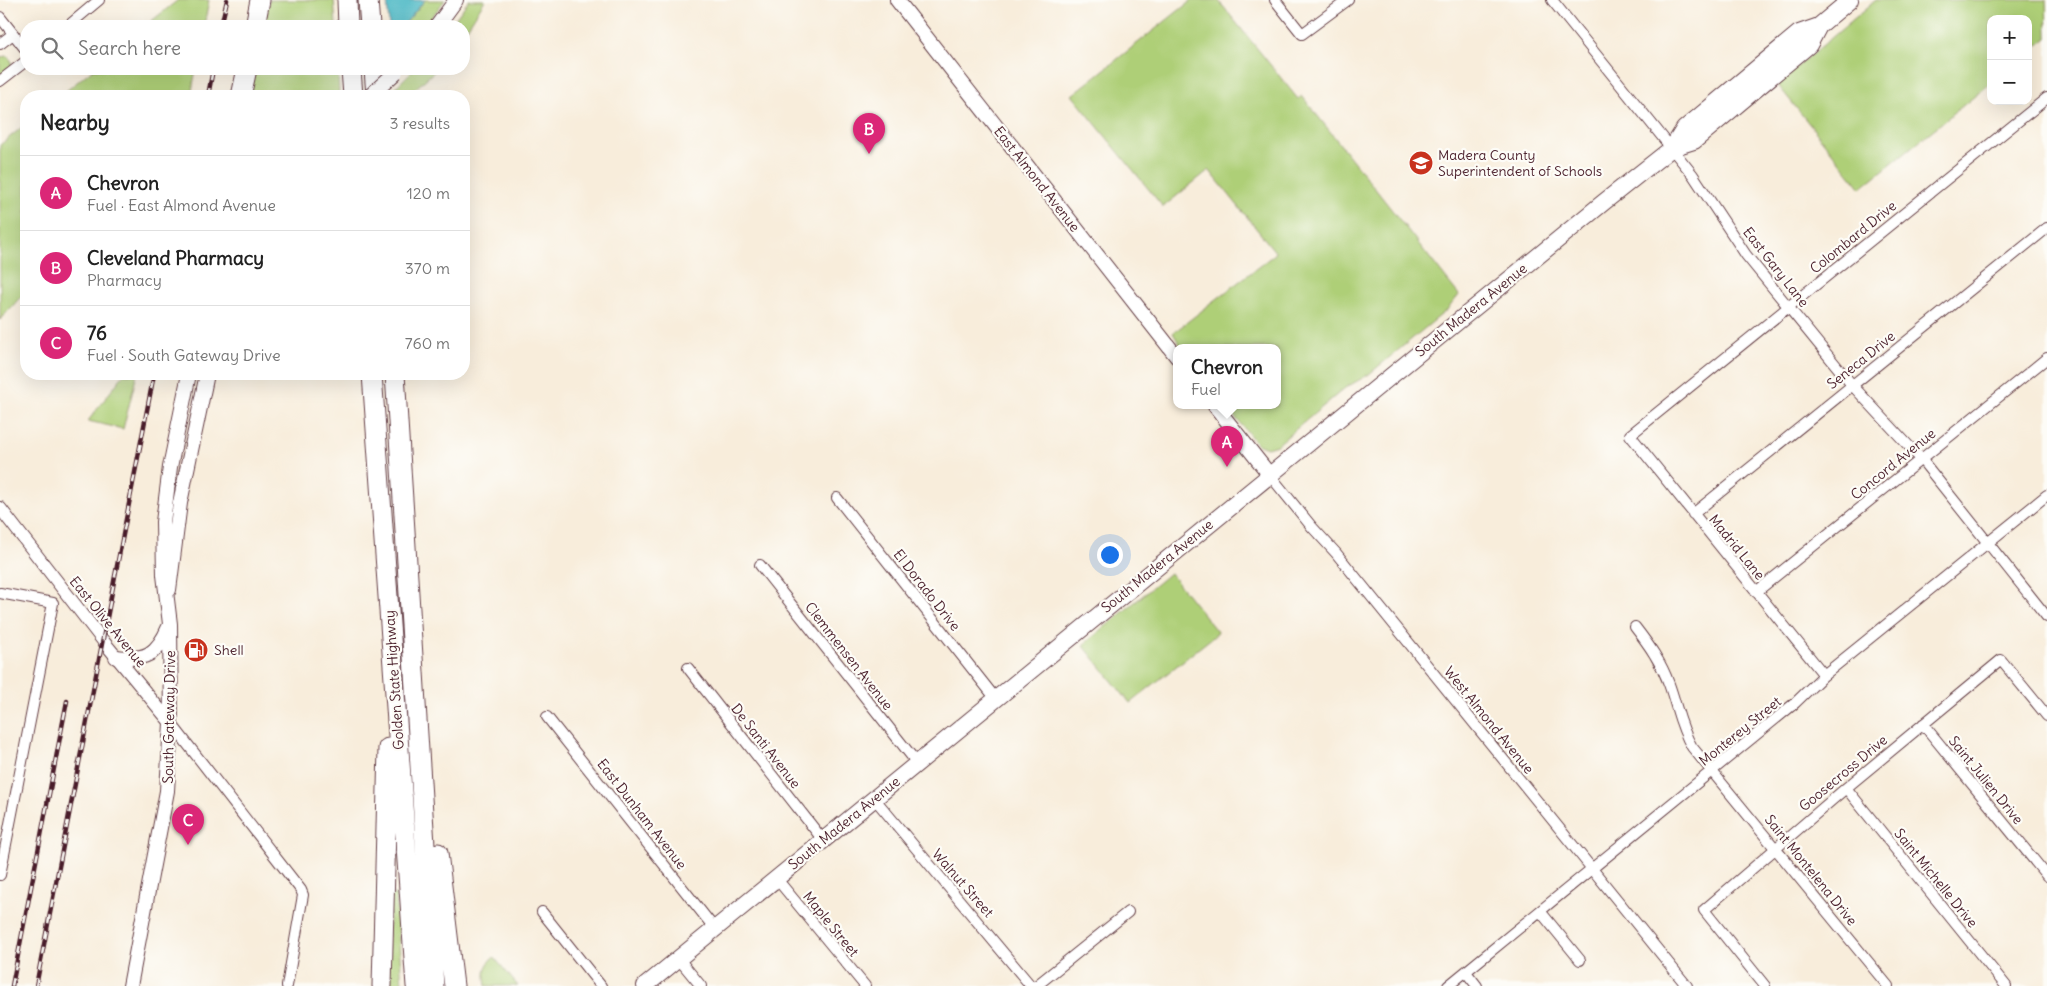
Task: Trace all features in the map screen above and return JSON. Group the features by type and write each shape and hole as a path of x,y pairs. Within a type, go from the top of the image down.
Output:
{"highway":[{"path":"256,20 260,0"},
{"path":"347,0 348,20"},
{"path":"368,0 370,20"},
{"path":"242,90 246,75"},
{"path":"351,75 353,90"},
{"path":"374,75 376,90"},
{"name":"Golden State Highway","path":"372,380 416,986"},
{"name":"Golden State Highway","path":"395,380 434,986"},
{"path":"382,986 385,936 390,624"},
{"path":"412,625 454,986"}],"main road":[{"path":"441,20 456,0"},
{"name":"East Almond Avenue","path":"897,0 1173,352"},
{"name":"South Madera Avenue","path":"645,986 1269,474 1672,148 1691,123 1799,33 1818,26 1850,0"},
{"path":"376,90 392,75"},
{"name":"South Gateway Drive","path":"130,986 167,791 171,723 170,624 164,574 163,522 170,467 187,380"},
{"name":"South Gateway Drive","path":"168,596 172,578 180,503 206,380"},
{"path":"1217,409 1269,474"},
{"path":"116,657 133,660 146,657 161,643 170,624"}],"street":[{"path":"75,20 99,0"},
{"path":"1275,0 1302,34 1348,0"},
{"name":"East Gary Lane","path":"1552,0 1706,192 1746,255 1852,385 1921,459 2047,617"},
{"path":"0,17 20,43"},
{"path":"0,44 13,34"},
{"path":"0,81 20,66"},
{"name":"Colombard Drive","path":"1630,435 2047,98"},
{"name":"Seneca Drive","path":"1693,514 2047,228"},
{"name":"Concord Avenue","path":"1756,592 2047,358"},
{"name":"Madrid Lane","path":"1630,435 1824,675"},
{"name":"West Almond Avenue","path":"1269,474 1336,553 1686,986"},
{"name":"Monterey Street","path":"1448,986 1712,772 1795,703 1824,675 2047,495"},
{"name":"El Dorado Drive","path":"837,498 996,699"},
{"name":"East Olive Avenue","path":"0,508 66,594 298,884 303,895 287,986"},
{"name":"Clemmensen Avenue","path":"760,565 917,764"},
{"path":"0,593 53,604"},
{"path":"0,874 53,604 66,594"},
{"name":"Saint Montelena Drive","path":"1634,627 1661,664 1685,734 1712,772 1777,848 1888,986"},
{"name":"Goosecross Drive","path":"1765,986 1704,910 1846,788 2001,660 2047,716"},
{"name":"De Santi Avenue","path":"688,668 823,840"},
{"name":"East Dunham Avenue","path":"548,717 715,929"},
{"name":"Saint Julien Drive","path":"1923,724 2047,876"},
{"name":"Saint Michelle Drive","path":"1846,788 2006,986"},
{"name":"Walnut Street","path":"874,798 1031,986"},
{"name":"Maple Street","path":"776,878 865,986"},
{"path":"1540,911 1580,960"},
{"path":"542,912 601,986"},
{"path":"1036,986 1128,912"},
{"path":"678,958 701,986"},
{"path":"1466,972 1477,986"}],"green space":[{"path":"178,0 209,0 205,20 153,20"},
{"path":"269,0 334,0 336,20 264,20"},
{"path":"425,0 445,0 430,20 408,20"},
{"path":"469,0 485,0 470,24 470,20 454,20"},
{"path":"1192,0 1218,0 1298,99 1302,96 1459,295 1447,310 1368,375 1345,388 1277,445 1267,448 1257,444 1228,409 1281,409 1281,344 1180,344 1173,333 1276,253 1209,170 1163,207 1072,95"},
{"path":"1876,0 2046,0 2047,38 2032,50 2032,15 1987,15 1987,86 1861,188 1777,84"},
{"path":"7,56 11,60 12,65 0,76 0,57"},
{"path":"86,75 195,75 192,90 67,90"},
{"path":"254,75 338,75 339,90 250,90"},
{"path":"408,75 430,75 414,90 393,90"},
{"path":"20,129 20,298 0,320 0,145"},
{"path":"119,380 135,380 123,429 88,421"},
{"path":"1170,573 1218,633 1130,703 1083,645"},
{"path":"396,894 402,986 386,986 390,895"},
{"path":"494,957 518,986 486,986 486,970 488,963"}],"water":[{"path":"387,0 425,0 408,20 389,20"}],"railway":[{"path":"222,20 227,0"},
{"path":"209,90 212,75"},
{"path":"36,986 153,380"},
{"path":"12,986 67,701"}],"place":[{"name":"Cleveland Pharmacy","path":"869,154"},
{"name":"Madera County Superintendent of Schools","path":"1421,163"},
{"name":"Chevron","path":"1227,467"},
{"name":"Shell","path":"196,650"},
{"name":"76","path":"188,845"}]}
